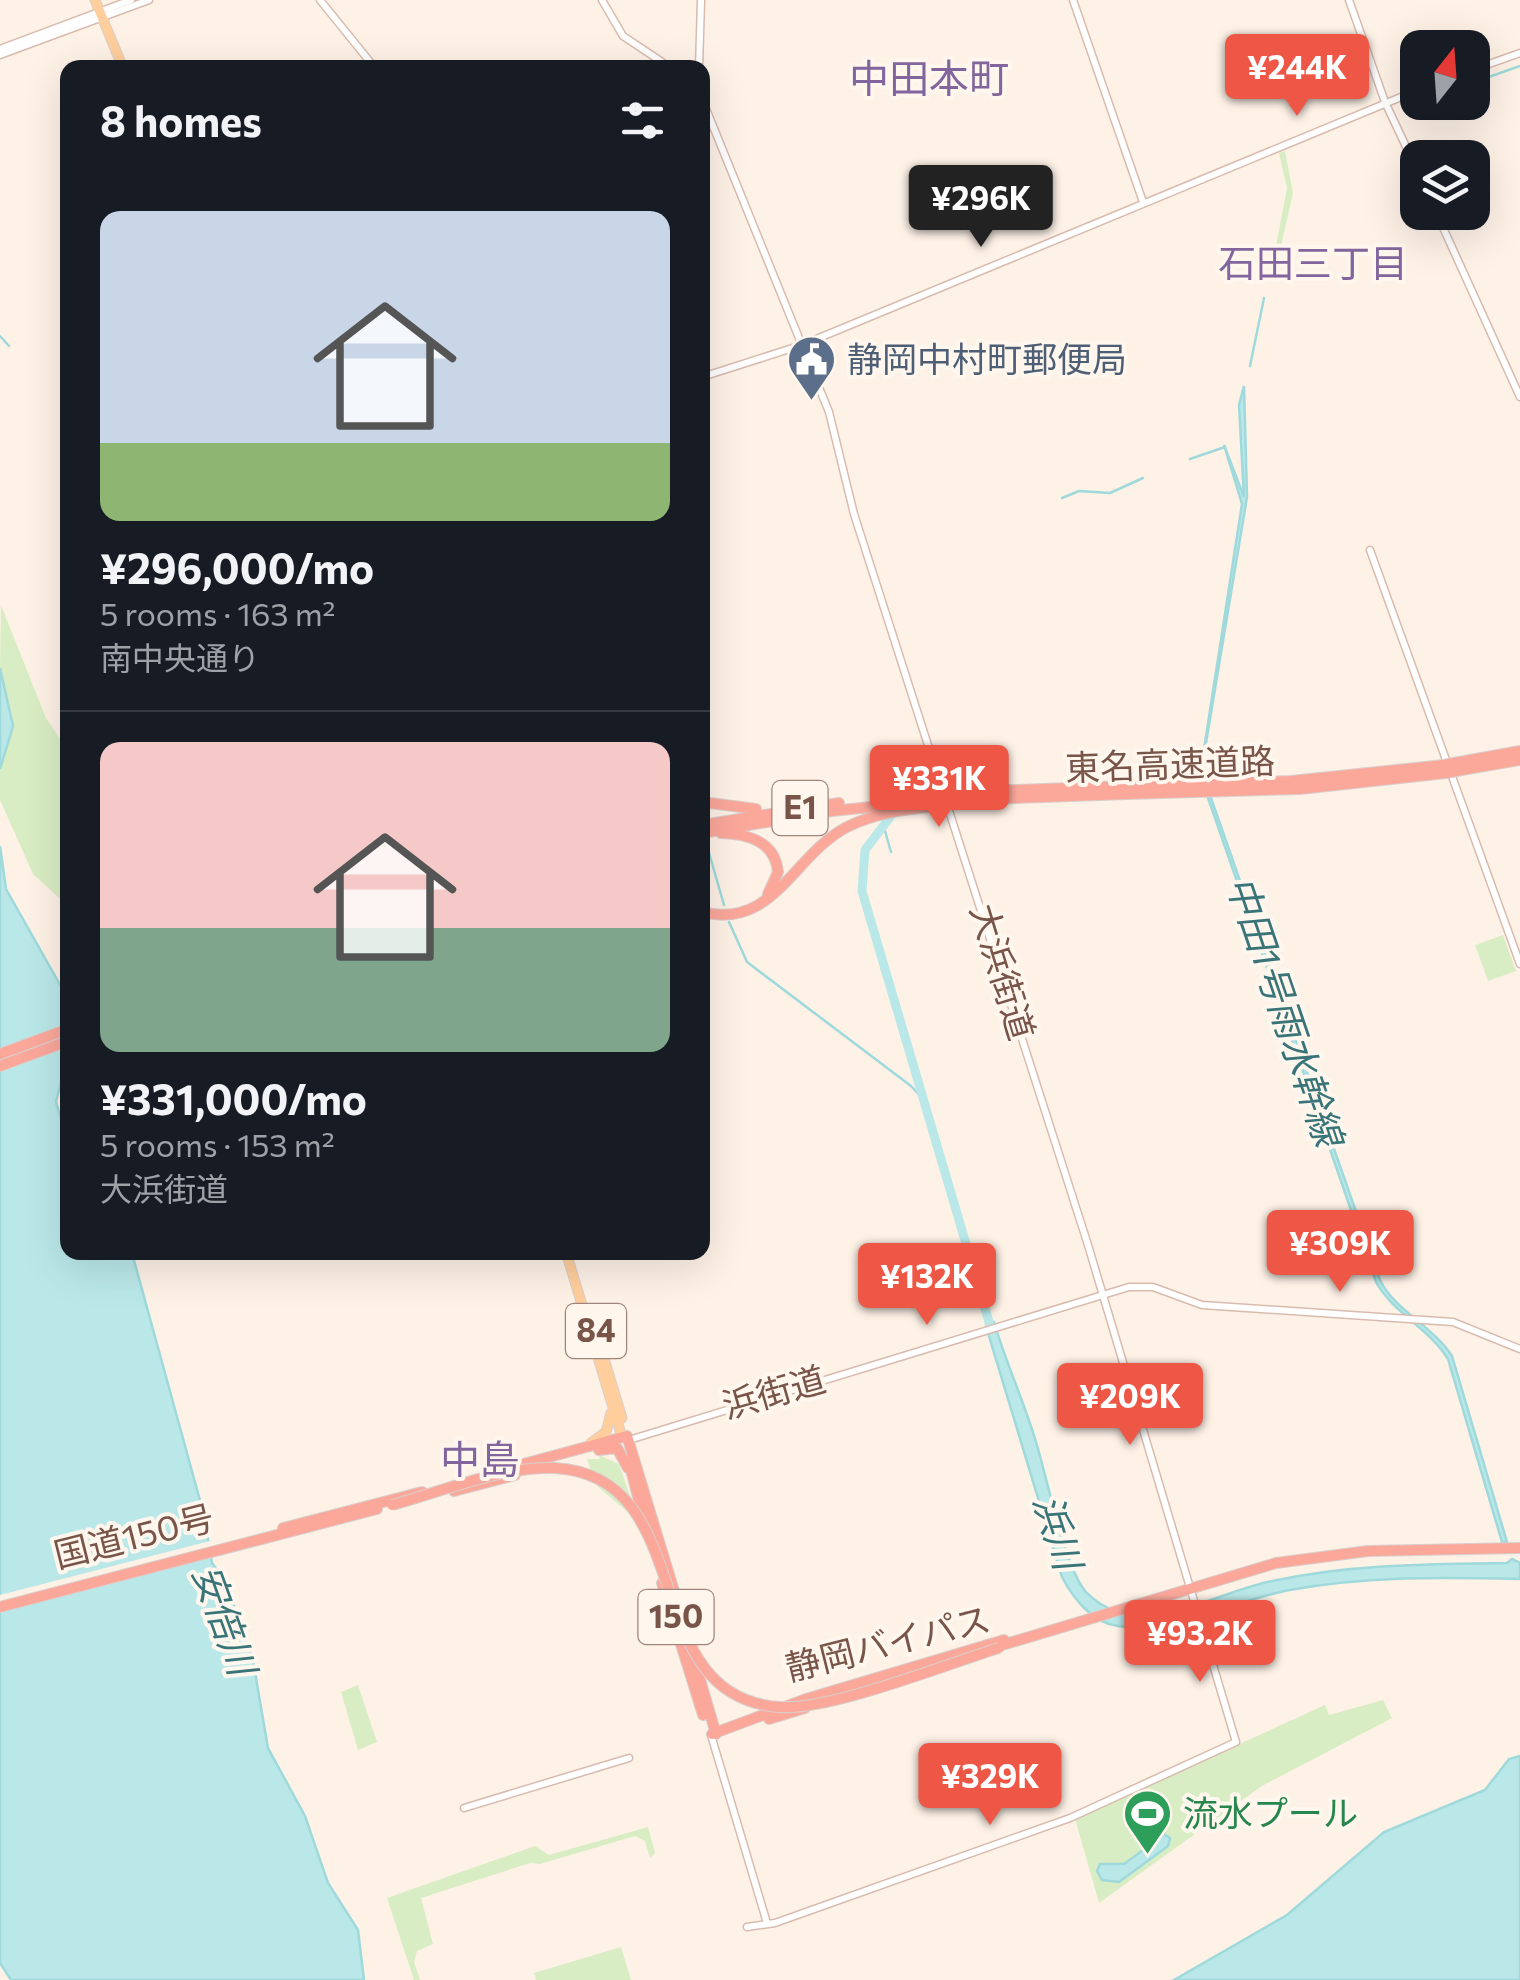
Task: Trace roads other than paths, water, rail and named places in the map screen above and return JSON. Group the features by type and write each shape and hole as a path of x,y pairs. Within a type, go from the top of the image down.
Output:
{"highway":[{"name":"東名高速道路","path":"1450,768 1520,751"},
{"name":"東名高速道路","path":"710,829 790,809 1339,782 1520,760"},
{"name":"東名高速道路","path":"936,800 1127,790"},
{"name":"東名高速道路","path":"710,829 903,802"},
{"path":"710,912 722,916 754,910 775,896 821,844 903,802"},
{"path":"710,803 748,810 790,809"},
{"path":"710,831 761,841 774,854 778,872 768,894 751,906 728,912 710,911"},
{"path":"0,1054 60,1033"},
{"path":"0,1066 60,1044"},
{"name":"国道150号","path":"283,1531 599,1450 625,1439"},
{"name":"国道150号","path":"283,1531 625,1439"},
{"name":"150","path":"625,1439 634,1482 714,1733"},
{"name":"150","path":"625,1439 714,1733"},
{"name":"150","path":"599,1450 620,1451 634,1482"},
{"name":"静岡バイパス","path":"392,1503 540,1469 575,1472 606,1484 628,1502 648,1528 684,1639 698,1664 729,1692 768,1706 819,1703 1120,1610 1191,1593 1258,1566 1338,1553 1520,1551"},
{"name":"国道150号","path":"0,1604 392,1503"},
{"name":"150","path":"714,1733 936,1658 1049,1632"}],"main road":[{"path":"95,0 120,60"},
{"name":"84","path":"571,1260 610,1404 625,1439"},
{"name":"84","path":"571,1260 625,1439"},
{"path":"550,1457 603,1436 610,1424 610,1404"}],"street":[{"path":"101,17 132,0"},
{"path":"0,52 149,0"},
{"path":"320,0 369,60"},
{"path":"602,0 622,36 659,60"},
{"path":"700,60 702,0"},
{"path":"1073,0 1144,202"},
{"path":"1349,0 1385,102 1403,140"},
{"path":"1490,64 1520,53"},
{"path":"710,374 802,345 1400,97"},
{"name":"大浜街道","path":"710,119 829,412 854,514 1103,1295 1236,1742 1070,1818 767,1922"},
{"path":"1444,230 1520,397"},
{"path":"1370,550 1520,964"},
{"name":"浜街道","path":"625,1439 1103,1295 1146,1286 1202,1306 1404,1318 1466,1326 1520,1349"},
{"path":"714,1733 767,1922 747,1928"},
{"path":"464,1808 629,1758"}],"water":[{"name":"中田1号雨水幹線","path":"1244,386 1247,497 1204,755 1204,778 1380,1280 1395,1301 1452,1356 1507,1542 1502,1542 1448,1359 1376,1282 1200,775 1242,504 1224,445 1244,497 1239,405"},
{"path":"0,668 13,726 0,769"},
{"name":"安倍川","path":"0,846 6,889 60,985 60,1086 56,1102 60,1115 60,1260 134,1260 204,1515 212,1563 232,1589 236,1623 252,1655 268,1748 305,1816 328,1883 358,1930 364,1980 11,1980 0,1963"},
{"path":"994,1322 1036,1442 1071,1564 1086,1592 1109,1608 1136,1616 1155,1616 1272,1581 1389,1566 1507,1563 1512,1559 1520,1563 1520,1579 1347,1582 1290,1590 1161,1625 1118,1626 1100,1620 1078,1601 1062,1577 988,1333 986,1324"},
{"path":"1520,1756 1520,1980 1174,1980 1287,1915 1384,1832 1485,1790 1509,1759"},
{"name":"流水プール","path":"1159,1831 1170,1838 1168,1846 1119,1882 1102,1880 1097,1871 1100,1864 1124,1864 1153,1843"}],"waterway":[{"path":"1490,77 1520,66"},
{"path":"1250,366 1264,298"},
{"path":"0,336 9,346"},
{"path":"1190,459 1225,447"},
{"path":"1062,498 1079,491 1110,493 1143,478"},
{"name":"浜川","path":"907,796 933,766"},
{"name":"浜川","path":"894,812 865,850 862,891 992,1332"},
{"path":"885,831 891,852"},
{"path":"710,856 724,905"},
{"path":"729,922 747,962 911,1086 925,1101"}],"place":[{"name":"静岡中村町郵便局","path":"812,402"},
{"name":"流水プール","path":"1148,1856"}],"district":[{"name":"中田本町","path":"929,79"},
{"name":"石田三丁目","path":"1313,264"},
{"name":"中島","path":"480,1460"}]}
